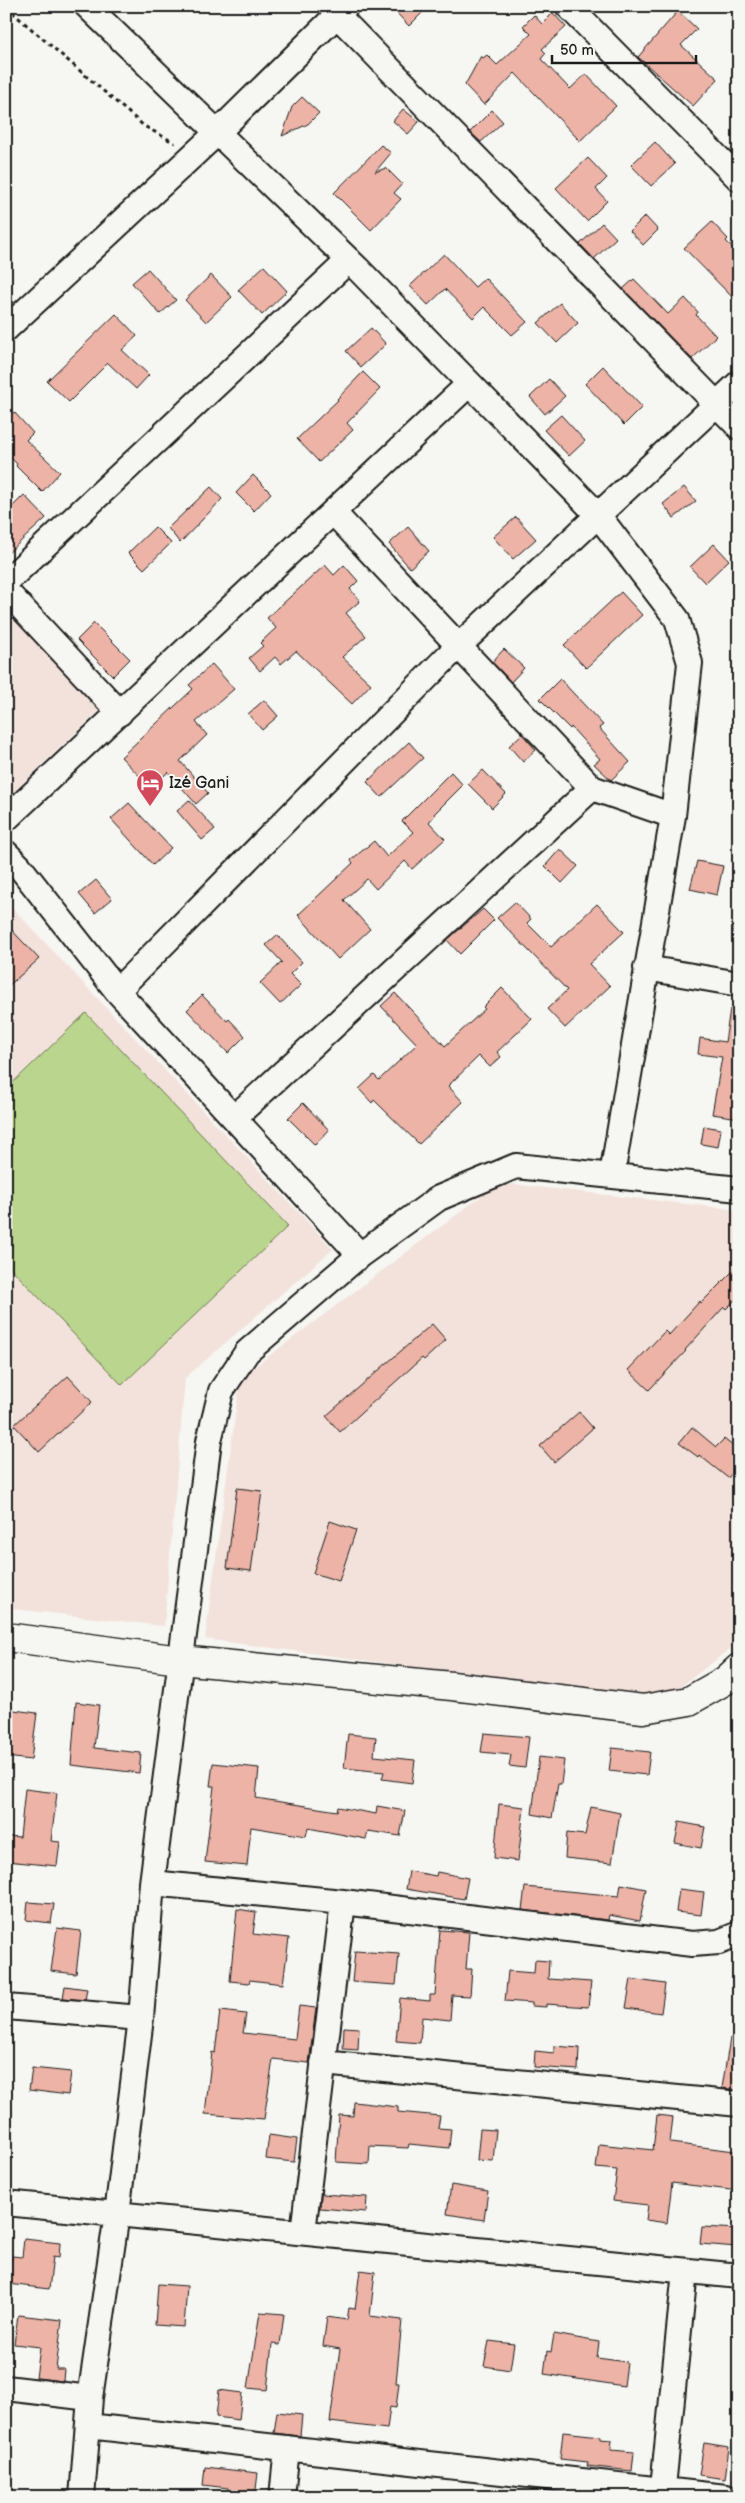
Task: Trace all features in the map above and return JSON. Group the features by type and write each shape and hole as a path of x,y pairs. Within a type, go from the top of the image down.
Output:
{"street":[{"path":"87,6 349,260 598,515 677,619 690,663 673,816 612,1175"},
{"path":"568,6 739,179"},
{"path":"6,328 217,133 342,11 739,427"},
{"path":"6,582 349,260"},
{"path":"117,991 459,646 739,383"},
{"path":"6,819 469,384"},
{"path":"333,512 592,788 673,816"},
{"path":"6,591 120,712"},
{"path":"234,1118 592,788"},
{"path":"6,853 19,866 117,991 360,1255"},
{"path":"646,968 739,984"},
{"path":"82,2497 90,2398 117,2214 141,2018 152,1883 180,1660 209,1441 221,1391 247,1352 360,1255 439,1198 516,1166 739,1189"},
{"path":"6,1637 180,1660 452,1686 643,1709 688,1700 726,1680 739,1668"},
{"path":"152,1883 343,1902 692,1944 719,1942 739,1934"},
{"path":"303,2232 343,1902"},
{"path":"6,2007 141,2018"},
{"path":"323,2063 739,2104"},
{"path":"6,2203 739,2276"},
{"path":"663,2494 685,2271"},
{"path":"6,2388 90,2398"},
{"path":"88,2426 287,2448 663,2494 726,2497"},
{"path":"282,2497 287,2448"}],"path":[{"path":"6,7 144,126 195,153"}],"shaded area":[{"path":"6,604 104,706 6,799"},
{"path":"6,901 333,1249 185,1378 164,1626 6,1608"},
{"path":"511,1184 739,1210 739,1642 676,1690 631,1696 205,1639 239,1387 253,1368 488,1191"}],"green space":[{"path":"86,1013 288,1226 122,1385 6,1263 6,1089"}],"building":[{"path":"390,6 429,6 409,26"},
{"path":"678,11 697,29 681,45 718,79 693,106 638,57"},
{"path":"553,13 566,27 542,49 546,53 541,59 570,89 586,74 616,106 580,141 515,73 484,105 465,85 481,56 483,58 487,55 497,65 531,34 523,26 534,15 542,24"},
{"path":"302,97 319,113 308,124 282,136 292,107"},
{"path":"403,109 419,122 408,134 393,121"},
{"path":"492,110 503,122 481,142 470,132"},
{"path":"655,142 675,164 651,186 631,165"},
{"path":"381,145 391,153 375,172 386,168 402,184 394,193 401,199 371,230 334,193"},
{"path":"588,158 607,178 596,189 607,201 587,221 556,188"},
{"path":"645,216 658,230 643,245 630,231"},
{"path":"712,222 728,239 726,241 739,255 739,304 684,248"},
{"path":"602,223 616,238 594,259 580,244"},
{"path":"444,254 475,287 485,278 527,322 512,335 484,307 473,318 445,289 428,305 410,286"},
{"path":"264,266 287,291 262,315 238,290"},
{"path":"148,269 176,300 160,314 132,283"},
{"path":"211,275 232,297 206,322 185,300"},
{"path":"634,279 668,314 685,298 698,312 696,315 716,336 692,359 623,289"},
{"path":"560,303 578,323 557,343 538,323"},
{"path":"116,314 137,336 122,350 149,375 136,389 108,363 69,402 47,381"},
{"path":"371,328 386,344 361,367 346,351"},
{"path":"603,366 642,407 624,425 585,384"},
{"path":"363,372 380,389 347,423 353,430 319,462 297,439 338,400"},
{"path":"549,379 565,396 545,414 530,397"},
{"path":"14,412 33,433 26,440 60,472 42,492 6,453 6,420"},
{"path":"561,415 585,441 569,456 544,430"},
{"path":"253,475 271,493 254,511 236,493"},
{"path":"211,487 222,499 180,543 168,528"},
{"path":"684,487 696,501 674,518 663,504"},
{"path":"24,495 46,518 6,555 6,513"},
{"path":"516,517 536,539 513,559 493,537"},
{"path":"155,527 171,543 144,569 128,553"},
{"path":"408,527 429,551 410,568 389,544"},
{"path":"714,544 729,560 705,583 690,567"},
{"path":"325,565 334,575 344,565 358,581 350,589 360,601 346,613 366,636 342,657 371,684 352,704 296,651 281,664 275,657 260,671 249,658 263,646 260,643 276,628 267,618"},
{"path":"621,592 642,615 586,668 564,645"},
{"path":"94,623 130,659 113,676 77,640"},
{"path":"504,649 524,668 511,682 492,662"},
{"path":"212,664 234,689 196,722 207,735 180,761 208,793 196,804 168,772 151,788 121,757 193,689 189,685"},
{"path":"560,679 603,725 599,728 630,762 611,780 594,764 600,759 571,727 570,729 540,699"},
{"path":"264,700 278,716 262,730 248,714"},
{"path":"522,734 536,750 523,762 509,746"},
{"path":"409,742 423,758 381,797 367,782"},
{"path":"483,770 506,794 492,808 468,784"},
{"path":"451,772 463,785 434,814 429,822 445,839 412,869 405,861 376,889 367,879 344,900 370,929 338,959 298,915 353,863 351,860 374,841 387,857 413,832 402,821"},
{"path":"189,800 215,829 202,840 177,811"},
{"path":"129,803 171,848 153,865 111,819"},
{"path":"560,849 578,866 562,883 545,866"},
{"path":"697,861 723,866 717,895 690,889"},
{"path":"96,880 112,899 95,913 79,894"},
{"path":"515,902 531,919 527,923 551,947 597,904 624,932 589,964 610,986 565,1028 547,1009 567,990 497,918"},
{"path":"483,909 494,920 460,954 447,940"},
{"path":"6,924 39,959 6,988"},
{"path":"277,935 302,962 290,974 301,985 280,1004 260,983 282,962 266,945"},
{"path":"502,988 532,1019 497,1052 501,1057 490,1067 479,1056 448,1086 463,1102 419,1144 374,1100 372,1103 359,1089 374,1075 379,1080 417,1044 381,1006 395,993 445,1046 485,1009 483,1007"},
{"path":"202,995 227,1021 229,1019 245,1036 228,1053 187,1010"},
{"path":"730,1009 739,1010 739,1118 712,1114 722,1057 698,1054 700,1038 725,1042"},
{"path":"303,1103 329,1130 315,1145 288,1118"},
{"path":"704,1126 721,1129 718,1147 701,1144"},
{"path":"739,1265 739,1296 726,1309 724,1307 649,1390 628,1370 665,1331 669,1335 700,1301 701,1303"},
{"path":"432,1324 446,1340 424,1360 422,1358 340,1432 326,1416"},
{"path":"68,1376 92,1402 39,1452 14,1425"},
{"path":"579,1412 593,1428 554,1462 540,1446"},
{"path":"692,1427 716,1447 724,1439 739,1451 739,1464 728,1478 699,1455 698,1457 679,1443"},
{"path":"237,1488 262,1491 251,1571 227,1568"},
{"path":"330,1521 356,1530 339,1581 313,1573"},
{"path":"76,1702 99,1705 94,1748 141,1753 139,1773 71,1765"},
{"path":"6,1709 37,1713 31,1760 6,1757"},
{"path":"484,1733 529,1737 525,1768 509,1766 511,1755 481,1752"},
{"path":"348,1734 376,1737 374,1756 415,1760 412,1783 382,1779 384,1772 344,1768"},
{"path":"612,1748 650,1752 647,1775 609,1771"},
{"path":"539,1757 564,1760 561,1784 558,1784 552,1818 532,1814"},
{"path":"213,1763 259,1768 256,1798 337,1811 338,1807 376,1814 377,1806 405,1811 400,1836 368,1831 366,1839 308,1828 306,1836 251,1827 247,1866 205,1862 214,1786 210,1786"},
{"path":"25,1789 57,1793 51,1841 60,1842 57,1866 6,1861 6,1836 20,1837"},
{"path":"499,1804 524,1807 518,1861 494,1858"},
{"path":"591,1807 620,1813 612,1863 565,1858 567,1833 585,1835"},
{"path":"679,1822 705,1827 701,1848 675,1843"},
{"path":"409,1871 436,1876 437,1872 468,1878 464,1899 406,1889"},
{"path":"621,1884 646,1889 640,1921 609,1915 608,1920 522,1910 525,1887 619,1896"},
{"path":"679,1889 704,1892 701,1915 676,1912"},
{"path":"28,1902 54,1904 51,1923 26,1920"},
{"path":"237,1909 256,1912 253,1934 289,1938 283,1984 250,1980 249,1983 230,1981"},
{"path":"57,1928 81,1931 76,1974 51,1971"},
{"path":"440,1930 469,1932 466,1969 472,1969 470,1996 452,1995 450,2020 422,2017 420,2043 396,2041 400,1998 430,2001 430,1995 435,1995"},
{"path":"355,1951 399,1954 396,1985 352,1982"},
{"path":"535,1960 549,1961 548,1979 591,1982 588,2007 546,2004 546,2007 532,2006 532,2003 505,2001 508,1971 534,1973"},
{"path":"631,1979 665,1984 661,2013 626,2008"},
{"path":"65,1986 87,1989 85,2000 63,1998"},
{"path":"299,2006 316,2008 309,2063 273,2059 264,2119 205,2114 212,2052 215,2053 220,2011 246,2014 243,2033 295,2039"},
{"path":"344,2027 359,2028 358,2050 343,2049"},
{"path":"730,2038 739,2039 739,2090 722,2088"},
{"path":"554,2046 579,2048 578,2070 534,2067 535,2051 554,2053"},
{"path":"32,2068 71,2072 68,2095 29,2090"},
{"path":"354,2102 398,2107 398,2112 440,2116 438,2128 451,2129 449,2148 409,2144 408,2148 370,2146 369,2164 336,2162 339,2115 353,2116"},
{"path":"657,2115 673,2117 670,2143 735,2151 734,2155 739,2155 739,2191 672,2183 667,2223 646,2220 648,2205 613,2201 617,2170 596,2168 599,2144 653,2150"},
{"path":"480,2129 496,2130 493,2161 477,2160"},
{"path":"269,2135 297,2139 294,2162 266,2159"},
{"path":"451,2185 488,2191 484,2220 447,2214"},
{"path":"321,2194 367,2197 366,2212 320,2208"},
{"path":"702,2227 738,2229 737,2247 700,2244"},
{"path":"24,2239 60,2243 59,2258 53,2257 49,2289 8,2284 12,2256 22,2257"},
{"path":"360,2270 375,2272 370,2316 402,2320 396,2383 399,2383 396,2408 390,2407 387,2429 330,2422 340,2349 323,2346 327,2317 347,2320 349,2308 355,2309"},
{"path":"158,2284 187,2286 184,2327 155,2325"},
{"path":"260,2312 284,2314 280,2345 272,2344 267,2390 248,2388"},
{"path":"18,2315 62,2320 56,2369 64,2369 63,2381 36,2378 40,2347 14,2344"},
{"path":"554,2334 599,2342 597,2358 627,2362 624,2386 544,2374 547,2351 551,2352"},
{"path":"489,2341 514,2344 510,2370 484,2366"},
{"path":"219,2390 242,2393 239,2420 216,2417"},
{"path":"277,2412 302,2415 300,2436 274,2433"},
{"path":"563,2432 600,2436 600,2439 612,2440 611,2450 634,2452 632,2471 587,2466 588,2462 560,2459"},
{"path":"704,2443 729,2447 725,2479 699,2475"},
{"path":"205,2467 258,2473 255,2497 227,2497 228,2488 203,2485"}],"place":[{"name":"Izé Gani","path":"150,807"}]}
